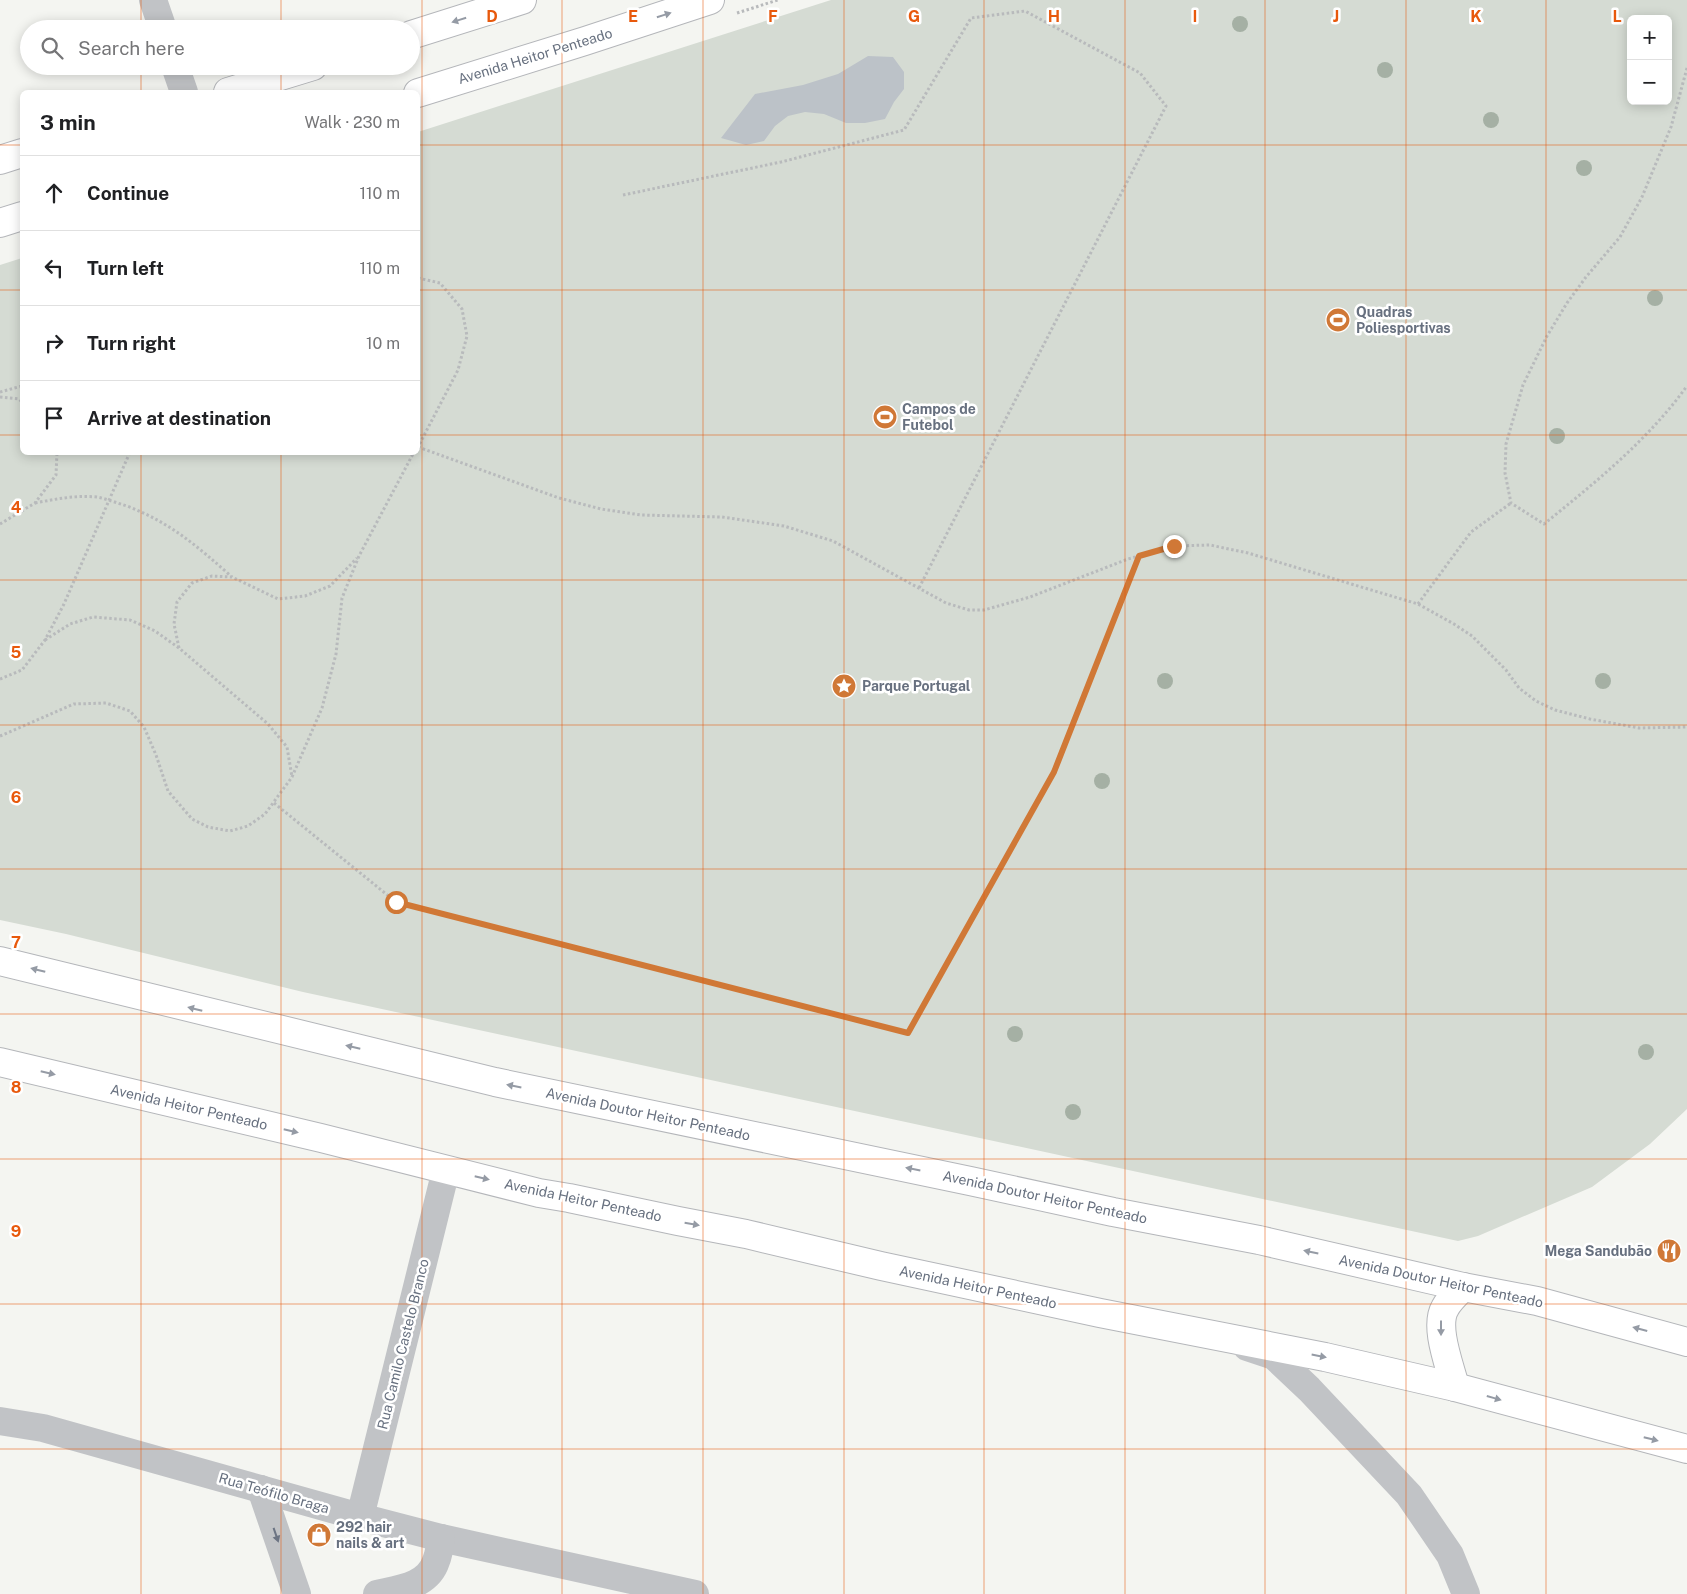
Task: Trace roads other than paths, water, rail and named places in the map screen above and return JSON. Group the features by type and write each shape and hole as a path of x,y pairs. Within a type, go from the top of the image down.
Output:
{"main road":[{"path":"420,31 522,0"},
{"name":"Avenida Heitor Penteado","path":"420,92 710,0"},
{"path":"234,90 283,75"},
{"path":"0,160 20,154"},
{"path":"0,223 20,217"},
{"name":"Avenida Doutor Heitor Penteado","path":"0,961 495,1082 970,1180 1113,1212 1259,1240 1564,1308 1687,1342"},
{"name":"Avenida Heitor Penteado","path":"0,1062 321,1138 539,1193 746,1234 983,1288 1219,1337"},
{"path":"1455,1387 1441,1337 1440,1324 1444,1308 1463,1287"},
{"path":"1219,1337 1325,1357 1455,1387 1687,1449"}],"street":[{"path":"153,0 160,20"},
{"path":"178,75 183,90"},
{"name":"Rua Camilo Castelo Branco","path":"360,1517 446,1170"},
{"path":"1219,1337 1274,1356 1315,1396 1409,1496 1450,1555 1466,1594"},
{"name":"Rua Teófilo Braga","path":"0,1421 43,1428 441,1538 696,1594"},
{"path":"261,1488 297,1594"},
{"path":"377,1594 413,1586 422,1580 436,1563 441,1538"}],"place":[{"name":"Quadras Poliesportivas","path":"1338,320"},
{"name":"Campos de Futebol","path":"885,417"},
{"name":"Parque Portugal","path":"844,686"},
{"name":"Mega Sandubão","path":"1669,1251"},
{"name":"292 hair nails & art","path":"319,1535"}]}
